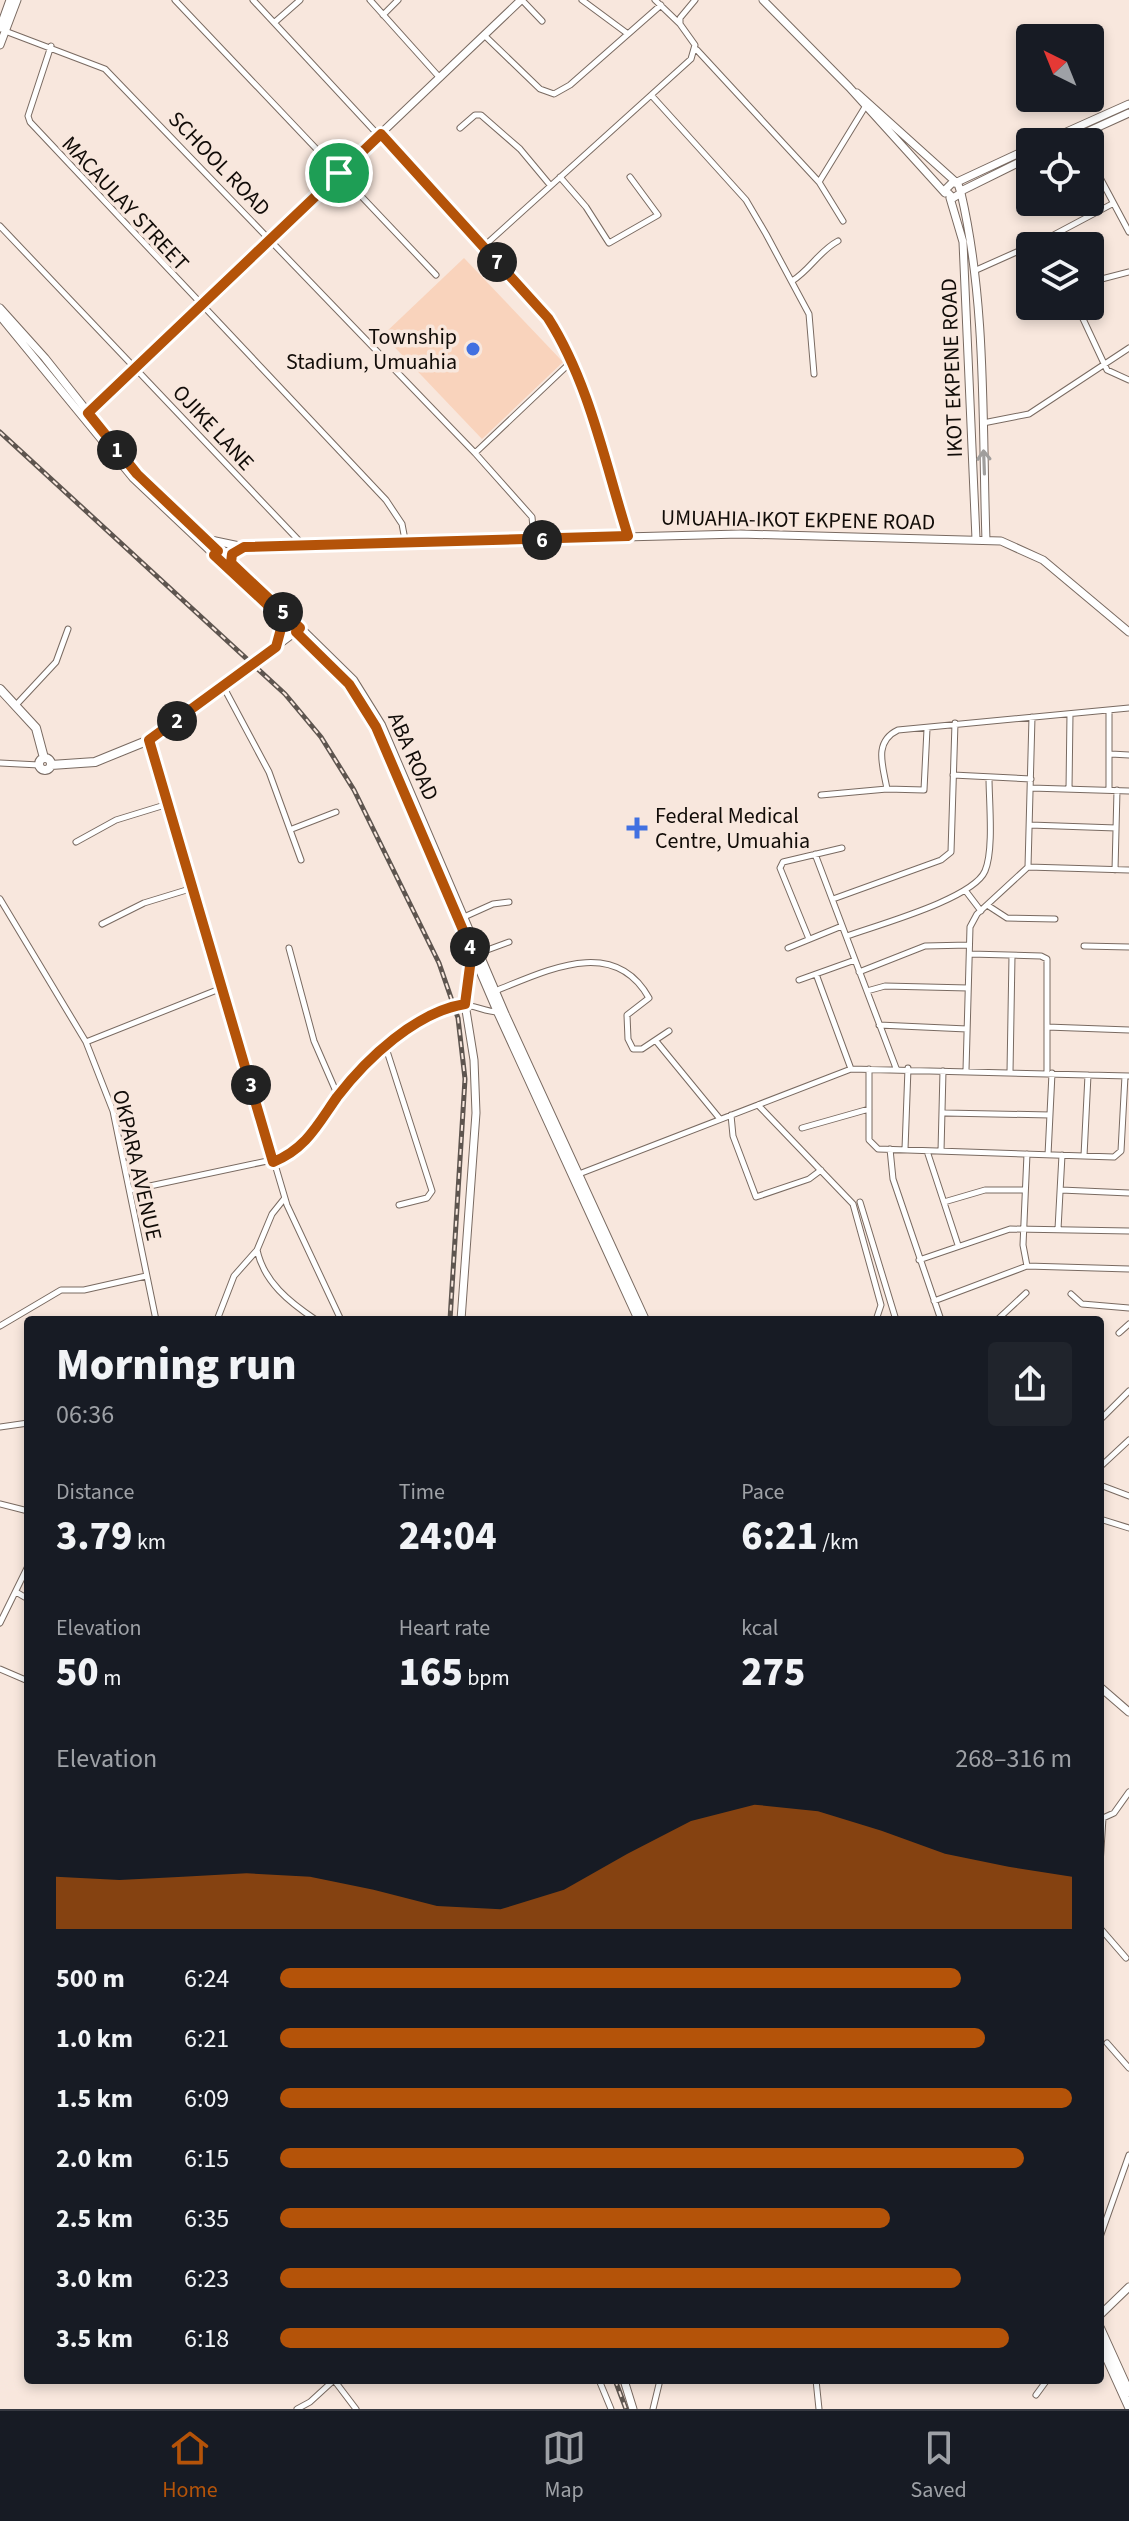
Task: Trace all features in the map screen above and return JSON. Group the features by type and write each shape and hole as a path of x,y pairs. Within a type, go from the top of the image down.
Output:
{"main road":[{"path":"273,610 283,629 276,647"},
{"path":"0,689 36,728 45,763 95,762 149,740 298,630"},
{"name":"ABA ROAD","path":"298,630 360,698 404,784 498,1012 643,1316"},
{"name":"ABA ROAD","path":"298,630 364,695 637,1316"},
{"path":"276,647 296,642 314,649"},
{"path":"1104,2337 1129,2392"},
{"path":"1104,2352 1129,2407"}],"street":[{"path":"0,45 10,0"},
{"path":"3,30 17,0"},
{"path":"175,0 436,275"},
{"path":"253,0 381,134 548,318 571,362 586,401 628,536"},
{"path":"275,22 300,0"},
{"path":"370,0 440,78"},
{"path":"383,15 398,0"},
{"path":"86,415 521,0 542,21"},
{"path":"582,0 628,34"},
{"path":"655,0 679,21 696,49 819,182 843,221"},
{"path":"679,21 695,0"},
{"path":"763,0 849,87 954,182 961,192 974,271 986,540"},
{"path":"484,35 540,89 554,94 570,85 661,5"},
{"name":"SCHOOL ROAD","path":"3,30 105,69 475,453 532,517 534,540"},
{"name":"MACAULAY STREET","path":"51,46 28,116 30,122 386,500 402,524 406,545"},
{"path":"483,247 652,96 691,59 696,49"},
{"name":"IKOT EKPENE ROAD","path":"849,87 948,195 963,242 976,539"},
{"path":"652,96 746,200 809,314 814,374"},
{"path":"1075,128 1129,104"},
{"path":"819,182 865,107"},
{"path":"1101,128 1129,113"},
{"path":"460,128 475,115 481,115 520,149 550,185"},
{"path":"1016,154 947,185 948,195 961,192 1016,164"},
{"path":"560,177 586,207 609,243 658,215 630,177"},
{"path":"1104,188 1129,232"},
{"path":"1059,232 1112,204"},
{"name":"OJIKE LANE","path":"0,226 305,547"},
{"path":"792,281 809,270 827,246 838,241"},
{"path":"974,271 1016,252"},
{"path":"1104,278 1129,272"},
{"name":"ABA ROAD","path":"0,308 133,478 298,630"},
{"name":"ABA ROAD","path":"0,316 137,474 298,630"},
{"path":"1084,320 1107,370 1129,380"},
{"path":"982,423 1029,414 1129,348"},
{"path":"475,453 571,362"},
{"name":"UMUAHIA-IKOT EKPENE ROAD","path":"206,539 244,547 406,545 628,536 986,540 1014,545 1043,560 1129,632"},
{"path":"219,555 226,545"},
{"path":"219,555 244,547"},
{"path":"231,563 235,551"},
{"path":"16,705 56,662 68,629"},
{"path":"223,686 269,772 301,860"},
{"path":"887,789 880,749 886,738 898,730 1129,708"},
{"path":"1109,710 1109,790"},
{"path":"1069,789 1070,714"},
{"path":"966,1070 970,927 981,911 1028,867 1032,717"},
{"path":"833,899 947,857 953,847 955,723"},
{"path":"821,795 887,789 922,792 925,789 927,729"},
{"path":"149,740 284,1199 339,1316"},
{"path":"1111,754 1129,755"},
{"path":"0,763 45,763"},
{"path":"953,775 1031,779"},
{"path":"847,936 965,890 982,877 987,868 989,778"},
{"path":"1031,788 1129,791"},
{"path":"1115,870 1117,790"},
{"path":"76,842 116,820 168,804"},
{"path":"292,829 336,812"},
{"path":"1030,825 1116,828"},
{"path":"809,939 780,868 783,862 842,848"},
{"path":"815,854 896,1068"},
{"path":"1028,867 1129,870"},
{"path":"102,924 144,903 193,888"},
{"path":"965,890 981,911"},
{"name":"OKPARA AVENUE","path":"0,899 86,1042 113,1111 155,1316"},
{"path":"464,917 493,904 509,902"},
{"path":"987,905 1007,918 1055,919"},
{"path":"788,948 843,926"},
{"path":"461,1316 476,1113 474,1060 465,1004 475,952 509,942"},
{"path":"859,972 925,946 969,945"},
{"path":"1084,946 1129,947"},
{"path":"289,948 314,1041 338,1096"},
{"path":"970,954 1041,956 1047,959 1048,1155"},
{"path":"1010,1072 1012,956"},
{"path":"799,980 855,959"},
{"path":"495,991 546,972 594,960 604,961 633,977 649,998 627,1015 631,1046 637,1050 669,1031"},
{"path":"816,974 851,1069"},
{"path":"867,991 885,986 968,988"},
{"path":"86,1042 222,988"},
{"path":"131,1190 273,1162 305,1143 338,1096 386,1048 432,1012 465,1004 498,1012"},
{"path":"879,1025 967,1029"},
{"path":"1047,1027 1129,1030"},
{"path":"656,1041 720,1119"},
{"path":"386,1048 432,1191 427,1198 399,1205"},
{"path":"577,1175 851,1069 908,1068 1127,1076 1119,1155 878,1149 870,1143 869,1069"},
{"path":"905,1149 908,1068"},
{"path":"941,1151 945,1113 943,1071"},
{"path":"1084,1156 1088,1075"},
{"path":"758,1105 853,1204 881,1305 877,1316"},
{"path":"802,1128 869,1109"},
{"path":"945,1113 1050,1115"},
{"path":"731,1115 733,1136 756,1197 809,1179 821,1170"},
{"path":"890,1149 893,1179 938,1316"},
{"path":"927,1150 958,1245"},
{"path":"1027,1154 1024,1228 1027,1266"},
{"path":"1058,1229 1062,1155"},
{"path":"944,1202 985,1190 1025,1190"},
{"path":"1061,1190 1129,1193"},
{"path":"219,1316 234,1276 257,1250 272,1214 284,1199"},
{"path":"860,1202 895,1316"},
{"path":"919,1260 958,1245 1024,1228 1129,1231"},
{"path":"257,1250 264,1274 290,1301 311,1316"},
{"path":"934,1301 1027,1266 1129,1269"},
{"path":"0,1326 61,1290 84,1290 146,1276"},
{"path":"1001,1316 1026,1293"},
{"path":"1071,1294 1082,1304 1129,1308"},
{"path":"1119,1333 1129,1324"},
{"path":"1104,1416 1129,1391"},
{"path":"0,1427 24,1424"},
{"path":"1104,1463 1129,1440"},
{"path":"1104,1487 1129,1496"},
{"path":"0,1504 24,1510"},
{"path":"1104,1520 1129,1528"},
{"path":"0,1623 24,1575"},
{"path":"16,1592 24,1597"},
{"path":"0,1669 24,1679"},
{"path":"1104,1690 1129,1712"},
{"path":"1104,1818 1114,1813 1129,1792"},
{"path":"1104,1933 1126,1958"},
{"path":"1107,2043 1129,2068"},
{"path":"1104,2226 1129,2155"},
{"path":"1104,2311 1129,2287"},
{"path":"300,2409 329,2384"},
{"path":"337,2384 356,2409"},
{"path":"601,2384 611,2409"},
{"path":"625,2384 633,2409"},
{"path":"653,2409 659,2384"},
{"path":"816,2384 819,2409"},
{"path":"1036,2395 1044,2384"}],"shaded area":[{"name":"Township Stadium, Umuahia","path":"464,258 563,362 482,439 383,335"}],"railway":[{"path":"0,432 285,694 321,737 354,790 439,963 458,1018 465,1079 450,1316"},
{"path":"617,2384 626,2409"}],"place":[{"name":"Township Stadium, Umuahia","path":"473,349"},
{"name":"Federal Medical Centre, Umuahia","path":"637,828"}],"route":[{"path":"381,134 548,318 563,341 586,401 628,536 244,547 232,554 231,563 300,628 296,632 360,698 384,744 472,951 466,974 465,1004 444,1008 419,1019 338,1096 305,1143 273,1162 149,740 276,647 283,633 282,625 273,610 214,555 218,551 137,474 88,413 339,173 381,134"}]}
